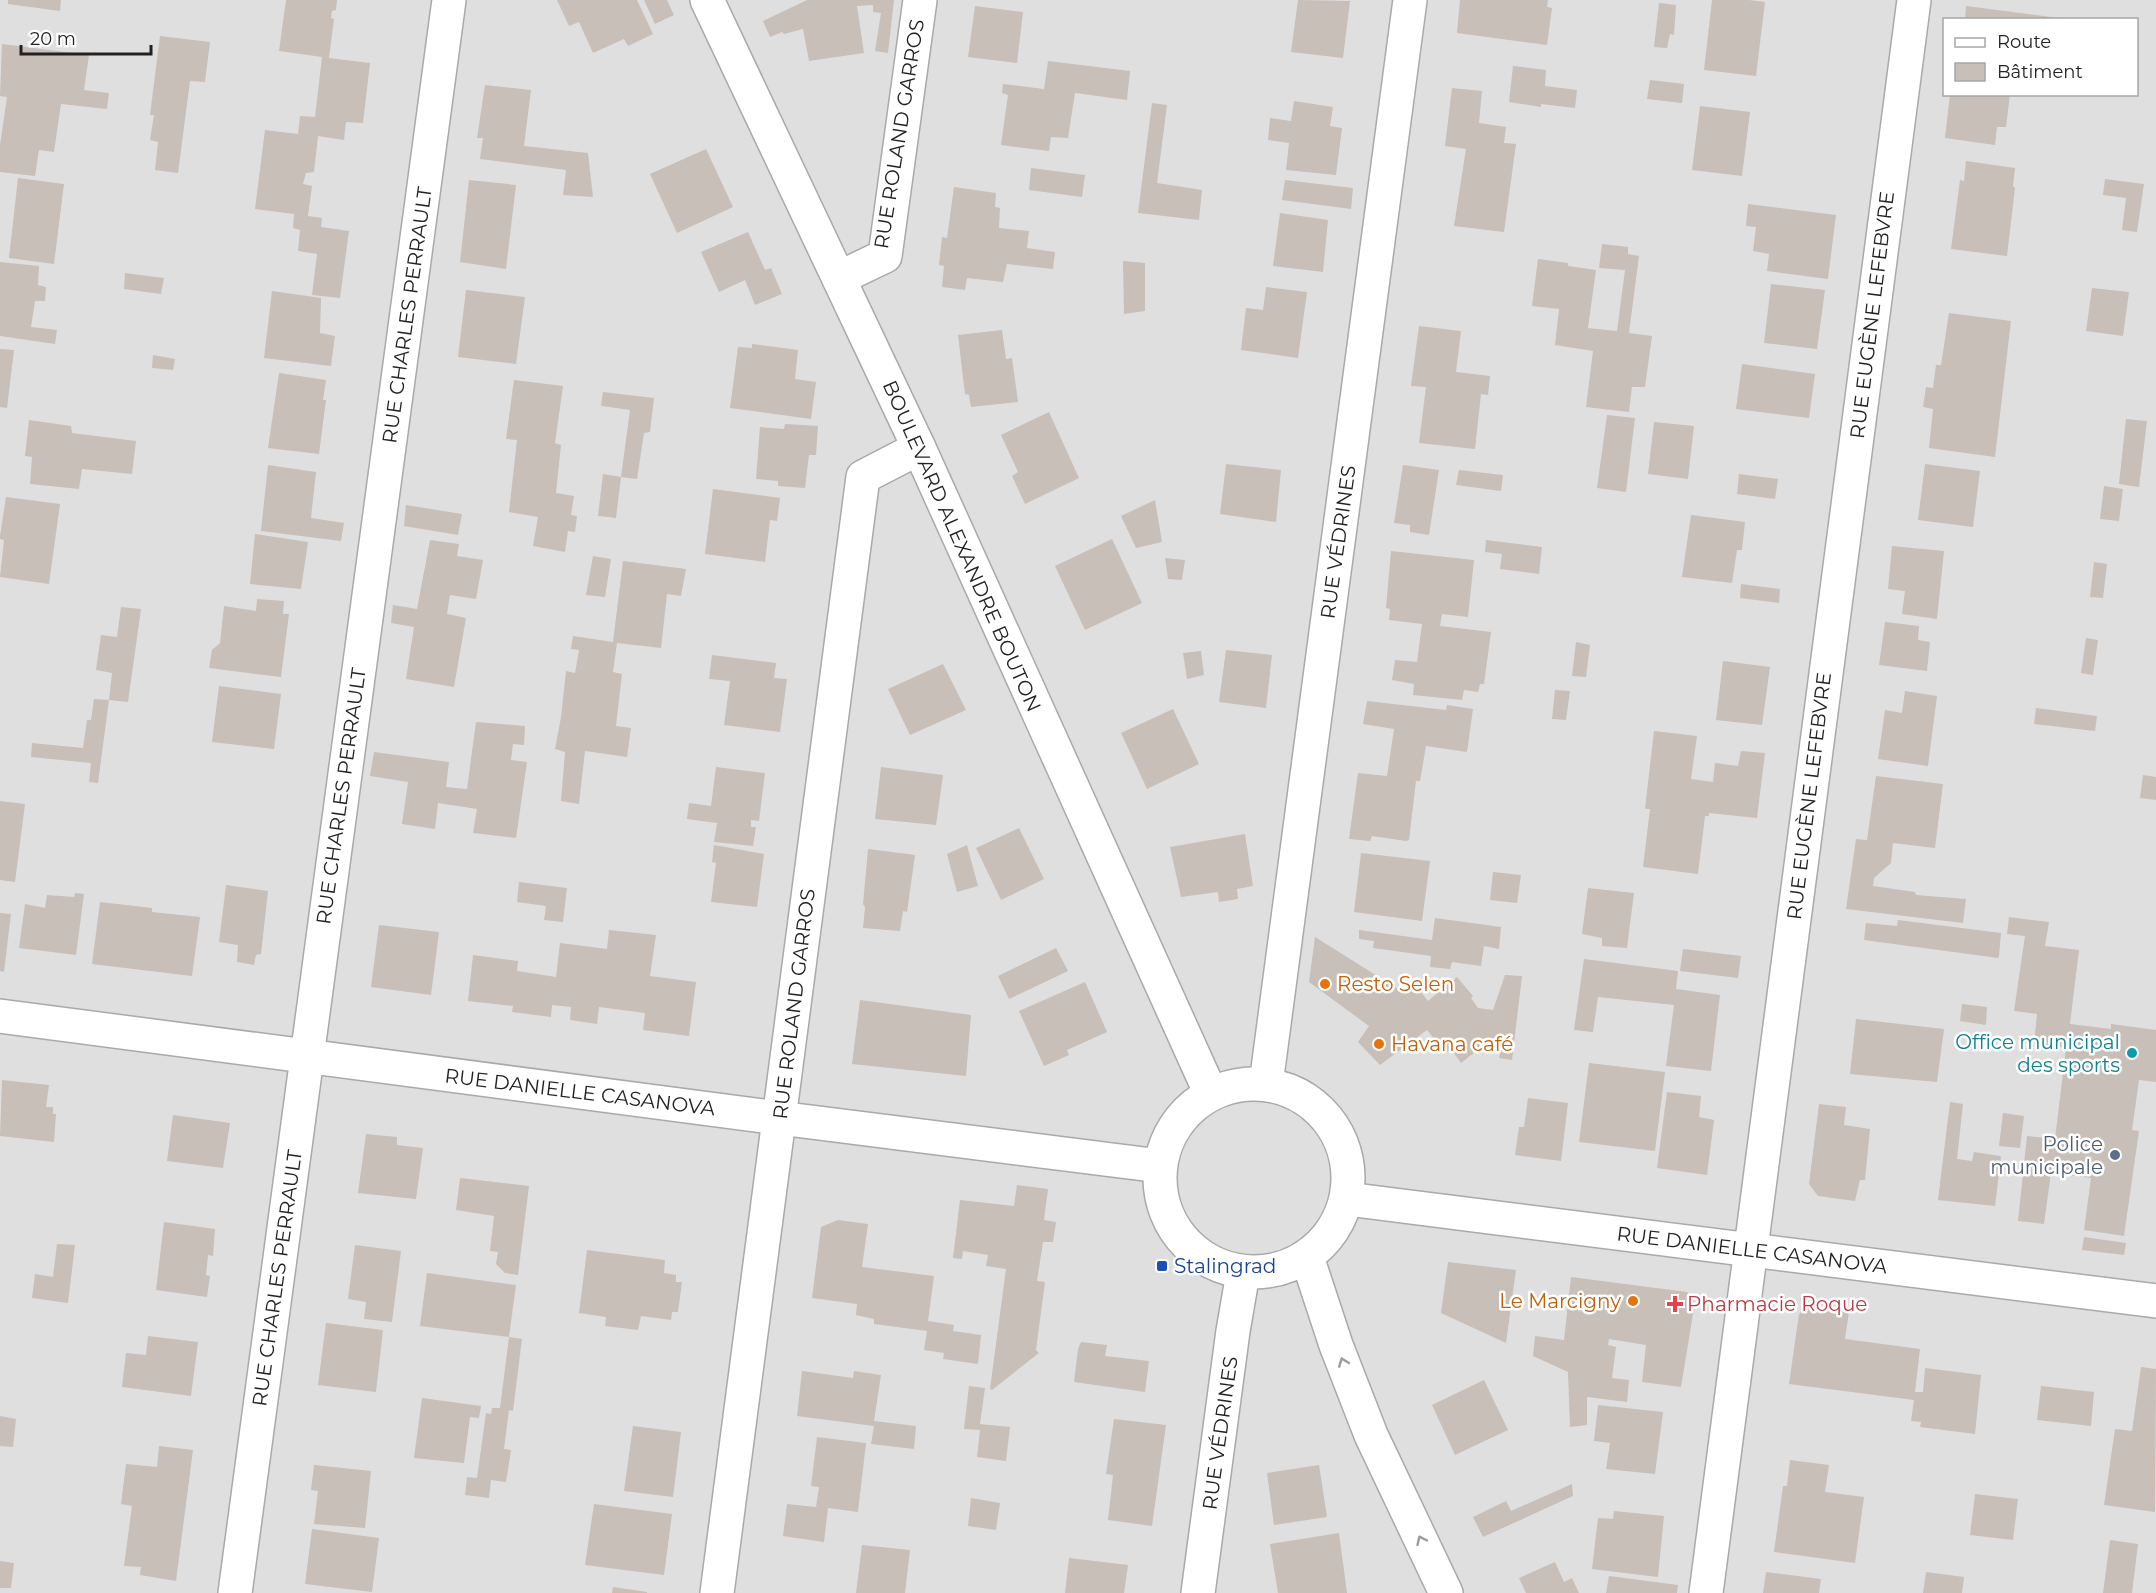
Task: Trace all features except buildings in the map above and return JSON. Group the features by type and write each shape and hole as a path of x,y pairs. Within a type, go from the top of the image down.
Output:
{"street":[{"name":"RUE CHARLES PERRAULT","path":"235,1593 449,0"},
{"name":"BOULEVARD ALEXANDRE BOUTON","path":"707,0 919,448 1210,1094"},
{"name":"RUE ROLAND GARROS","path":"838,278 885,256 920,0"},
{"name":"RUE VÉDRINES","path":"1266,1084 1410,0"},
{"name":"RUE EUGÈNE LEFEBVRE","path":"1706,1593 1914,0"},
{"name":"RUE ROLAND GARROS","path":"717,1593 863,477 919,448"},
{"name":"RUE DANIELLE CASANOVA","path":"0,1016 1160,1166"},
{"path":"1266,1084 1291,1090 1314,1104 1332,1123 1344,1147 1349,1173 1347,1199 1339,1222 1325,1242 1307,1257 1276,1271 1243,1273 1214,1265 1189,1247 1171,1224 1161,1196 1160,1166 1166,1143 1176,1124 1192,1107 1210,1094 1237,1085 1266,1084"},
{"name":"RUE DANIELLE CASANOVA","path":"1347,1199 2156,1301"},
{"path":"1307,1257 1336,1345 1371,1435 1446,1593"},
{"name":"RUE VÉDRINES","path":"1198,1593 1243,1273"}],"shaded area":[{"path":"0,0 2156,0 2156,1593 0,1593"}],"place":[{"name":"Resto Selen","path":"1325,984"},
{"name":"Havana café","path":"1379,1044"},
{"name":"Office municipal des sports","path":"2132,1053"},
{"name":"Police municipale","path":"2115,1155"},
{"name":"Stalingrad","path":"1162,1266"},
{"name":"Le Marcigny","path":"1633,1301"},
{"name":"Pharmacie Roque","path":"1675,1304"}]}
